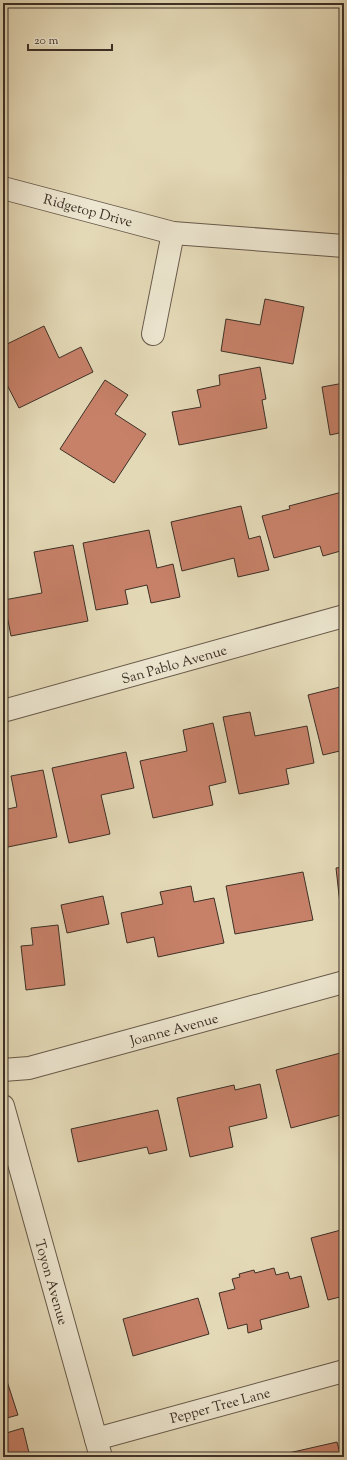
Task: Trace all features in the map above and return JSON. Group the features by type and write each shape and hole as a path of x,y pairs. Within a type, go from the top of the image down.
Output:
{"street":[{"name":"Ridgetop Drive","path":"3,188 173,233 344,246"},
{"path":"153,334 173,233"},
{"name":"San Pablo Avenue","path":"3,711 344,616"},
{"name":"Joanne Avenue","path":"3,1070 29,1068 344,982"},
{"name":"Toyon Avenue","path":"3,1106 99,1448"},
{"name":"Pepper Tree Lane","path":"99,1448 344,1371"}],"building":[{"path":"265,299 304,307 293,364 221,351 226,319 260,325"},
{"path":"44,326 59,358 81,347 93,372 19,408 3,377 3,346"},
{"path":"260,367 266,399 262,400 267,428 179,445 172,412 201,407 197,390 220,385 219,375"},
{"path":"105,380 128,395 115,414 146,434 114,483 60,449"},
{"path":"344,383 344,432 330,435 322,387"},
{"path":"342,492 344,499 344,550 323,556 320,546 274,558 262,516 290,509 289,506"},
{"path":"241,506 249,539 260,536 269,570 238,577 234,558 182,571 171,522"},
{"path":"149,530 157,568 173,564 180,597 151,603 147,585 125,590 128,604 96,610 83,543"},
{"path":"73,545 88,621 11,636 4,600 42,593 34,552"},
{"path":"344,686 344,750 323,755 308,695"},
{"path":"250,712 255,736 307,726 314,763 286,769 289,784 239,794 223,717"},
{"path":"213,723 226,782 209,786 213,805 153,818 140,761 187,751 183,730"},
{"path":"126,752 134,788 101,795 110,834 69,843 52,768"},
{"path":"43,770 57,837 3,848 3,810 17,807 11,776"},
{"path":"344,867 344,903 340,904 336,868"},
{"path":"303,872 313,920 235,934 226,886"},
{"path":"191,886 194,902 214,898 224,943 158,957 154,937 127,943 121,913 163,904 160,892"},
{"path":"103,896 109,924 67,933 61,905"},
{"path":"58,925 65,985 26,990 21,946 33,945 31,928"},
{"path":"344,1052 344,1114 291,1128 276,1070"},
{"path":"260,1084 267,1118 229,1127 233,1147 190,1157 177,1098 234,1085 235,1090"},
{"path":"158,1110 167,1150 149,1154 147,1147 78,1162 71,1129"},
{"path":"341,1230 344,1245 344,1296 328,1300 311,1238"},
{"path":"274,1268 276,1275 288,1272 290,1279 301,1276 309,1307 260,1320 262,1329 248,1333 247,1324 228,1329 219,1293 235,1289 232,1279 240,1277 239,1274 254,1270 255,1273"},
{"path":"198,1298 209,1334 133,1356 123,1319"},
{"path":"3,1369 18,1415 3,1419"},
{"path":"23,1428 30,1457 3,1457 3,1434"},
{"path":"337,1442 341,1457 271,1457"}]}
